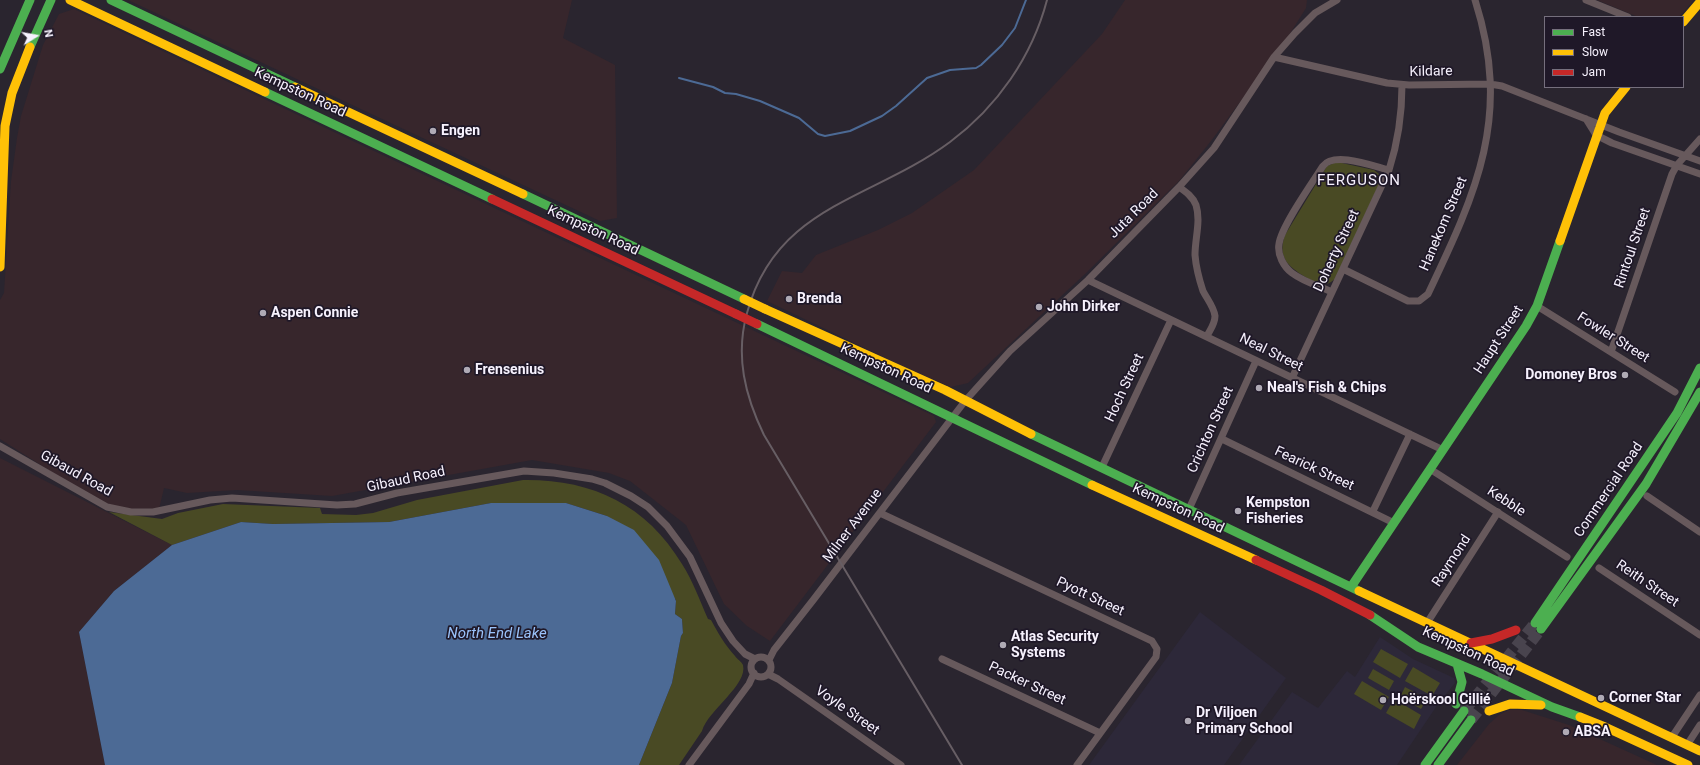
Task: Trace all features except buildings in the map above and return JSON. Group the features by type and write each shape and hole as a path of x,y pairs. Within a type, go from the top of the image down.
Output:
{"main road":[{"path":"12,38 12,26 23,0"},
{"path":"0,69 12,38 30,0"},
{"path":"0,267 1,154 5,125 20,69 51,0"},
{"name":"Kempston Road","path":"70,0 952,416 1093,485 1321,590 1379,620 1418,647 1552,707 1604,727 1688,765"},
{"name":"Kempston Road","path":"112,0 765,309 965,401 1351,587 1700,751"},
{"path":"1684,21 1700,2"},
{"name":"Haupt Street","path":"1351,587 1526,326 1537,306 1596,135 1605,113 1625,88"},
{"name":"Commercial Road","path":"1700,368 1677,413 1538,626 1604,542 1663,456 1684,423 1700,392"},
{"path":"1471,643 1492,639 1516,630"},
{"path":"1456,704 1462,682 1458,664"},
{"path":"1489,711 1503,705 1521,703 1552,707"},
{"path":"1425,765 1464,711"},
{"path":"1438,765 1471,720"}],"street":[{"name":"Juta Road","path":"952,416 1010,351 1088,280 1179,187 1214,148 1274,57 1294,33 1315,13 1337,0"},
{"name":"Hanekom Street","path":"1343,269 1408,301 1419,301 1428,294 1465,214 1476,186 1487,138 1490,84 1487,54 1475,0"},
{"path":"1586,0 1626,16"},
{"name":"Kildare","path":"1274,57 1346,75 1402,85 1490,84 1502,86 1700,161"},
{"name":"Doherty Street","path":"1292,378 1389,170 1401,123 1402,85"},
{"path":"1586,118 1596,135 1612,143 1700,174"},
{"name":"Rintoul Street","path":"1611,352 1677,165 1700,139"},
{"path":"1332,292 1304,280 1288,270 1278,249 1281,234 1322,166 1328,161 1339,159 1389,170"},
{"path":"1179,187 1193,200 1197,212 1198,218 1195,245 1196,267 1204,292 1215,315 1207,336"},
{"name":"Neal Street","path":"1088,280 1443,450"},
{"name":"Fowler Street","path":"1537,306 1675,392"},
{"name":"Hoch Street","path":"1102,467 1171,320"},
{"name":"Crichton Street","path":"1189,509 1256,361"},
{"name":"Milner Avenue","path":"766,659 880,513 952,416"},
{"path":"1373,511 1410,434"},
{"name":"Fearick Street","path":"1222,439 1394,522"},
{"name":"Gibaud Road","path":"0,446 107,507 136,512 153,512 210,500 232,498 336,505 355,504 399,493 518,472 554,473 592,479 610,485 631,496 648,507 667,526 690,557 721,623 733,642 754,662 756,674"},
{"name":"Kebble","path":"1430,469 1567,557"},
{"path":"1647,496 1700,532"},
{"name":"Raymond","path":"1427,623 1498,512"},
{"name":"Pyott Street","path":"880,513 1152,641 1157,649 1156,657 1077,765"},
{"name":"Reith Street","path":"1599,568 1700,635"},
{"path":"689,765 756,674 769,672 766,659 754,662"},
{"name":"Packer Street","path":"942,659 1100,733"},
{"name":"Voyle Street","path":"769,672 901,765"},
{"path":"1672,737 1700,695"},
{"path":"1687,745 1700,725"}],"shaded area":[{"path":"128,0 572,0 563,38 615,65 617,218 600,221"},
{"path":"1125,0 1307,0 1306,8 1286,40 1211,141 1179,181 1085,274 968,383 951,387 900,365 767,301 782,271 802,273 816,255 878,230 912,213 974,170 1102,34"},
{"path":"1597,0 1694,0 1680,16 1636,16"},
{"path":"74,9 934,416 936,422 770,641 747,626 724,604 686,525 630,481 609,473 532,460 332,496 237,490 187,493 164,488 159,509 118,509 97,501 0,439 0,300 4,293 11,181 17,138 21,116 43,45 59,14"},
{"path":"0,458 172,545 114,591 79,632 105,765 0,765"},
{"name":"Dr Viljoen Primary School","path":"1200,612 1286,678 1224,765 1089,765"},
{"name":"Hoërskool Cillié","path":"1380,637 1413,659 1454,678 1455,683 1438,704 1397,765 1239,765 1292,692 1318,708 1347,671 1355,677"},
{"path":"1509,710 1522,710 1569,725 1657,765 1457,765 1489,724 1499,715"}],"green space":[{"path":"1337,162 1374,170 1379,174 1380,182 1335,279 1328,284 1322,284 1310,280 1297,272 1285,259 1282,250 1285,235 1327,166"},
{"path":"523,480 571,484 594,490 614,499 634,511 652,525 668,543 682,564 693,584 708,619 711,620 725,643 743,665 743,673 740,681 706,723 679,765 639,765 672,683 681,636 683,633 682,619 675,614 676,600 607,516 566,503 491,503 389,522 273,524 241,522 172,545 109,512 162,519 178,513 223,504 320,508 322,514 356,515 373,513 417,500"},
{"path":"1381,649 1408,664 1400,678 1373,662"},
{"path":"1413,667 1440,683 1432,696 1405,681"},
{"path":"1373,669 1394,681 1389,690 1368,678"},
{"path":"1362,681 1389,697 1381,710 1354,694"},
{"path":"1405,687 1427,699 1421,709 1400,697"},
{"path":"1394,699 1421,715 1414,729 1386,713"}],"water":[{"name":"North End Lake","path":"491,503 566,503 607,516 634,530 659,560 676,601 675,614 682,619 683,633 681,636 672,683 639,765 105,765 79,632 114,591 172,545 241,522 273,524 389,522"}],"waterway":[{"path":"679,78 713,87 725,93 736,94 760,101 799,118 818,134 825,136 850,131 882,116 896,106 927,78 950,70 976,68 981,65 1002,45 1015,28 1026,0"}],"tunnel":[{"path":"1464,711 1535,623"},
{"path":"1471,720 1541,629"}],"railway":[{"path":"962,765 764,435 747,391 742,360 742,345 747,313 761,277 780,249 803,227 830,209 920,162 950,142 967,128 997,97 1022,61 1032,41 1047,0"}],"traffic: fast":[{"path":"0,69 30,0"},
{"path":"30,47 51,0"},
{"path":"111,0 295,87"},
{"path":"265,92 492,199"},
{"path":"523,194 744,299"},
{"path":"1351,587 1526,326 1537,306 1560,241"},
{"path":"757,324 1092,485"},
{"path":"1535,623 1677,413 1700,368"},
{"path":"1541,629 1646,484 1700,392"},
{"path":"1031,434 1359,591"},
{"path":"1370,615 1418,647 1482,674 1552,707 1580,717"},
{"path":"1456,704 1462,682 1457,664"},
{"path":"1425,765 1464,711"},
{"path":"1438,765 1471,720"}],"traffic: slow":[{"path":"70,0 265,92"},
{"path":"1684,21 1700,2"},
{"path":"0,267 5,126 12,93 30,47"},
{"path":"295,87 523,194"},
{"path":"1560,241 1605,113 1625,88"},
{"path":"744,299 765,309"},
{"path":"765,309 945,390 1031,434"},
{"path":"1092,485 1256,560"},
{"path":"1359,591 1700,751"},
{"path":"1489,711 1510,704 1541,705"},
{"path":"1580,717 1688,765"}],"traffic: jam":[{"path":"492,199 736,314"},
{"path":"736,314 757,324"},
{"path":"1256,560 1321,590 1370,615"},
{"path":"1471,643 1492,639 1516,630"}],"place":[{"name":"Engen","path":"433,131"},
{"name":"Brenda","path":"789,299"},
{"name":"John Dirker","path":"1039,307"},
{"name":"Aspen Connie","path":"263,313"},
{"name":"Frensenius","path":"467,370"},
{"name":"Domoney Bros","path":"1625,375"},
{"name":"Neal's Fish & Chips","path":"1259,388"},
{"name":"Kempston Fisheries","path":"1238,511"},
{"name":"Atlas Security Systems","path":"1003,645"},
{"name":"Corner Star","path":"1601,698"},
{"name":"Hoërskool Cillié","path":"1383,700"},
{"name":"Dr Viljoen Primary School","path":"1188,721"},
{"name":"ABSA","path":"1566,732"}],"district":[{"name":"FERGUSON","path":"1359,181"}]}
